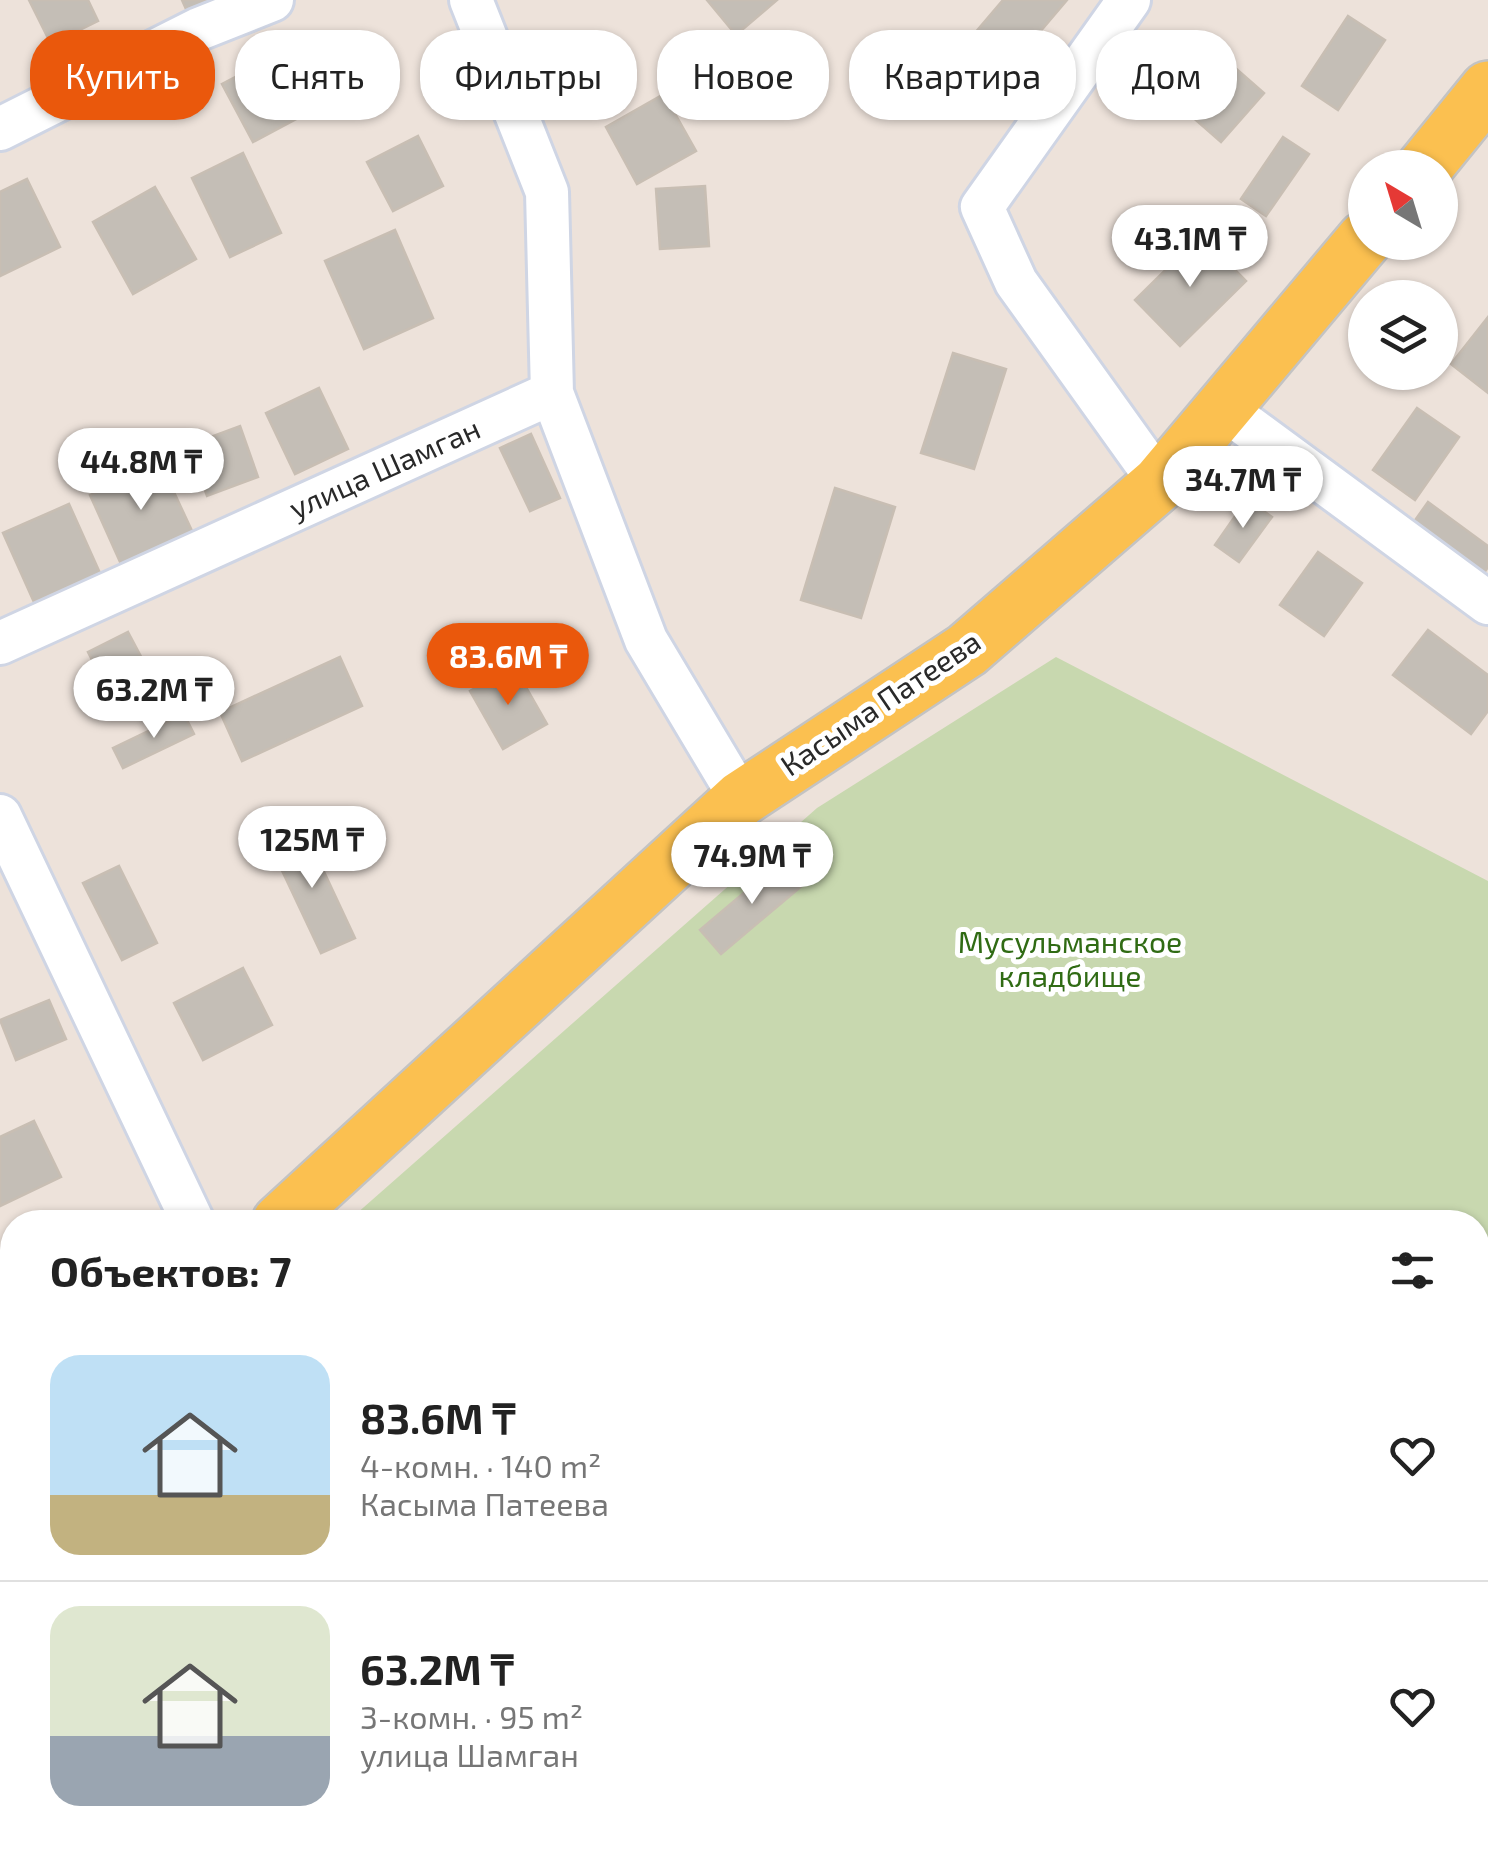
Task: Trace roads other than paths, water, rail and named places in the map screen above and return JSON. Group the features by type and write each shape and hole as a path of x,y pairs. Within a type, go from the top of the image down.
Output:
{"main road":[{"path":"1438,150 1488,88"},
{"name":"Касыма Патеева","path":"293,1210 742,799 967,650 1160,483 1223,408 1237,397 1349,260"}],"street":[{"path":"0,129 199,29 272,0"},
{"path":"471,0 547,192 552,394 646,640 742,799"},
{"path":"1129,0 982,207 1016,282 1160,483"},
{"name":"улица Шамган","path":"0,643 552,394"},
{"path":"1223,408 1488,602"},
{"path":"0,816 188,1210"}],"park label":[{"name":"Мусульманское кладбище","path":"1070,960"}]}
